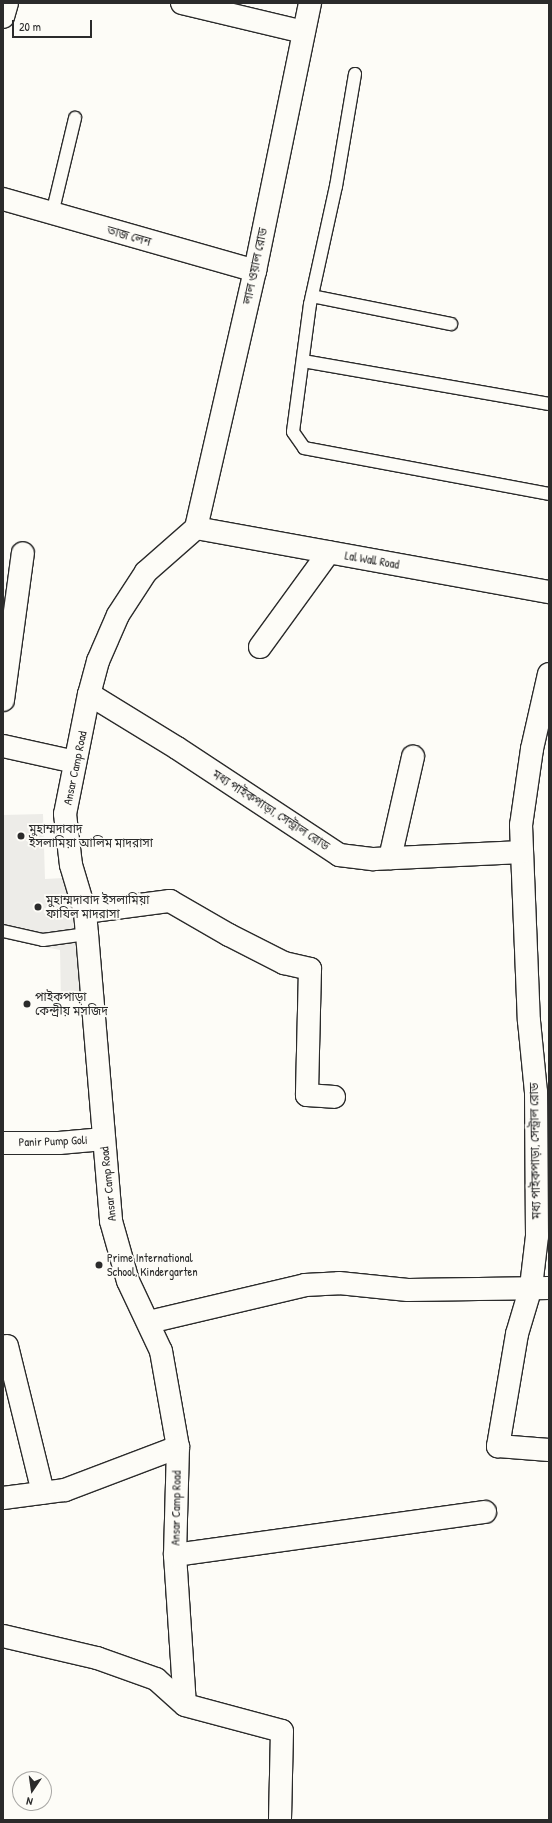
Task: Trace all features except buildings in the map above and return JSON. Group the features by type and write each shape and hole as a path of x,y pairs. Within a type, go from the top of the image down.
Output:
{"street":[{"path":"3,17 7,3"},
{"path":"182,3 304,32"},
{"name":"লাল ওয়াল রোড","path":"196,528 255,272 310,3"},
{"name":"তাজ লেন","path":"3,199 255,272"},
{"name":"Lal Wall Road","path":"196,528 549,592"},
{"name":"Ansar Camp Road","path":"185,1704 175,1555 178,1447 161,1351 149,1322 128,1281 111,1221 85,912 71,865 66,814 89,694 98,661 118,615 146,572 196,528"},
{"path":"260,647 329,552"},
{"path":"3,700 23,553"},
{"name":"মধ্য পাইকপাড়া, সেন্ট্রাল রোড","path":"549,674 531,757 521,825 529,1021 536,1092 537,1236 540,1288 517,1334 498,1446 549,1450"},
{"name":"মধ্য পাইকপাড়া, সেন্ট্রাল রোড","path":"89,694 339,855 390,858 522,852"},
{"path":"3,746 75,762"},
{"path":"390,858 412,757"},
{"path":"85,912 170,901 284,963 310,968 307,1095 334,1097"},
{"name":"Panir Pump Goli","path":"3,1142 59,1143 104,1139"},
{"path":"149,1322 305,1285 340,1283 408,1290 540,1288"},
{"path":"7,1346 43,1493"},
{"path":"3,1498 66,1490 178,1447"},
{"path":"175,1555 485,1512"},
{"path":"3,1636 97,1658 156,1679 185,1704 282,1731 280,1820"}],"lane":[{"path":"355,74 336,186 312,296 293,432 304,448 549,494"},
{"path":"52,214 75,118"},
{"path":"312,296 452,324"},
{"path":"303,361 549,404"},
{"path":"3,931 43,940 87,934"}],"shaded area":[{"name":"মুহাম্মদাবাদ ইসলামিয়া ফাযিল মাদরাসা","path":"43,814 45,879 63,878 80,935 86,1001 61,999 60,950 3,939 3,815"}],"place":[{"name":"মুহাম্মদাবাদ ইসলামিয়া আলিম মাদরাসা","path":"21,836"},
{"name":"মুহাম্মদাবাদ ইসলামিয়া ফাযিল মাদরাসা","path":"38,907"},
{"name":"পাইকপাড়া কেন্দ্রীয় মসজিদ","path":"27,1004"},
{"name":"Prime International School, Kindergarten","path":"99,1265"}]}
